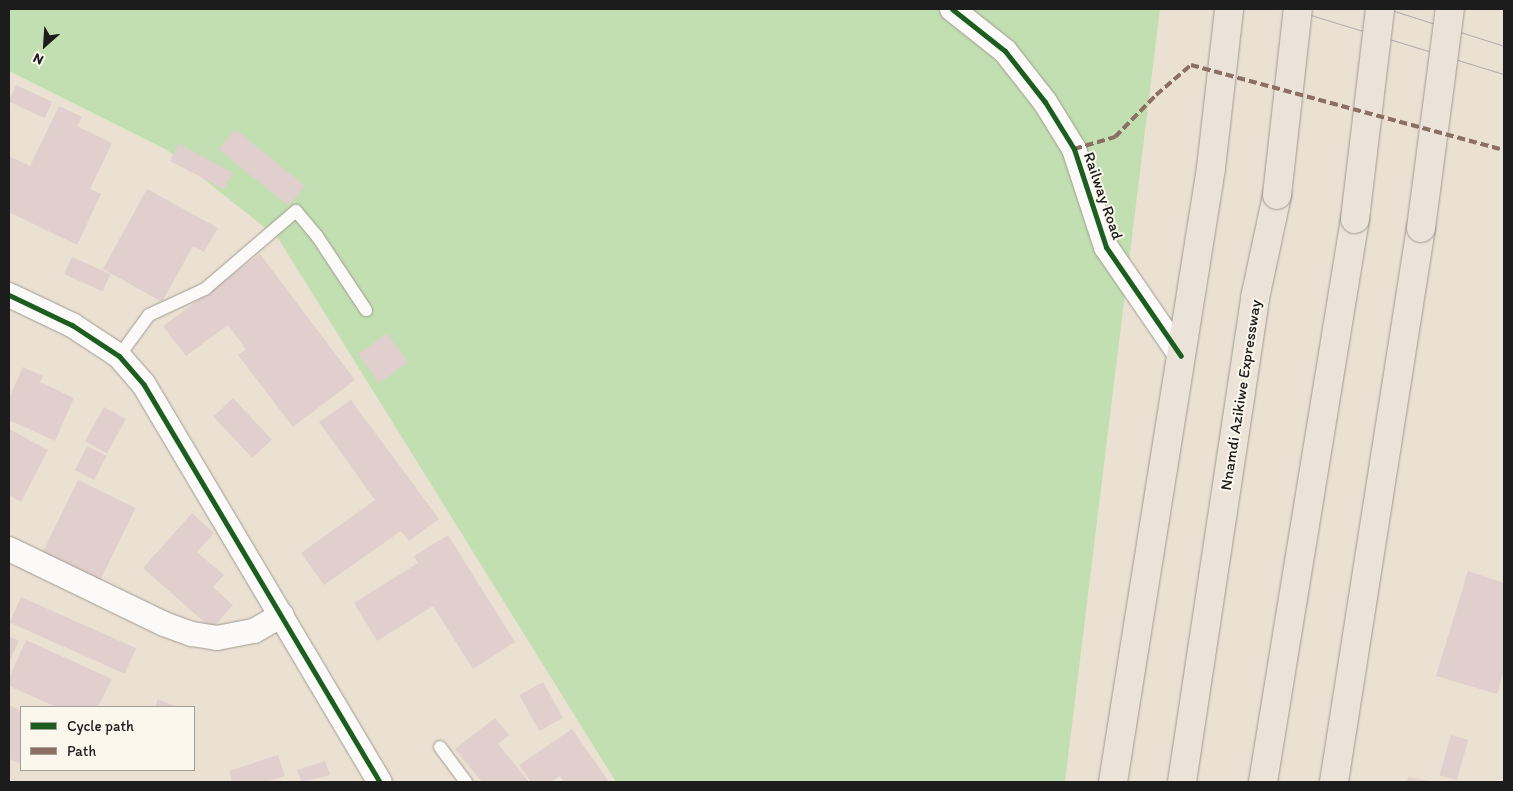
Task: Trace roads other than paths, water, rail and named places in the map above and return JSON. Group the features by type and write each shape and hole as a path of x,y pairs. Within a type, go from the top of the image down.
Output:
{"highway":[{"path":"1113,782 1211,168 1229,9"},
{"name":"Nnamdi Azikiwe Expressway","path":"1182,782 1255,298 1277,195 1298,9"},
{"path":"1263,782 1355,219 1380,9"},
{"path":"1334,782 1421,228 1450,9"}],"street":[{"name":"Railway Road","path":"952,9 1005,51 1045,102 1074,149 1106,247 1181,356"},
{"path":"9,295 72,325 119,356 144,385 380,782"},
{"path":"9,550 164,624 192,634 217,638 254,631 282,615"}],"lane":[{"path":"119,356 148,315 205,289 296,211 317,236 366,310"},
{"path":"440,747 466,782"}],"tram line":[{"path":"1291,9 1504,74"},
{"path":"1388,9 1504,46"}]}
